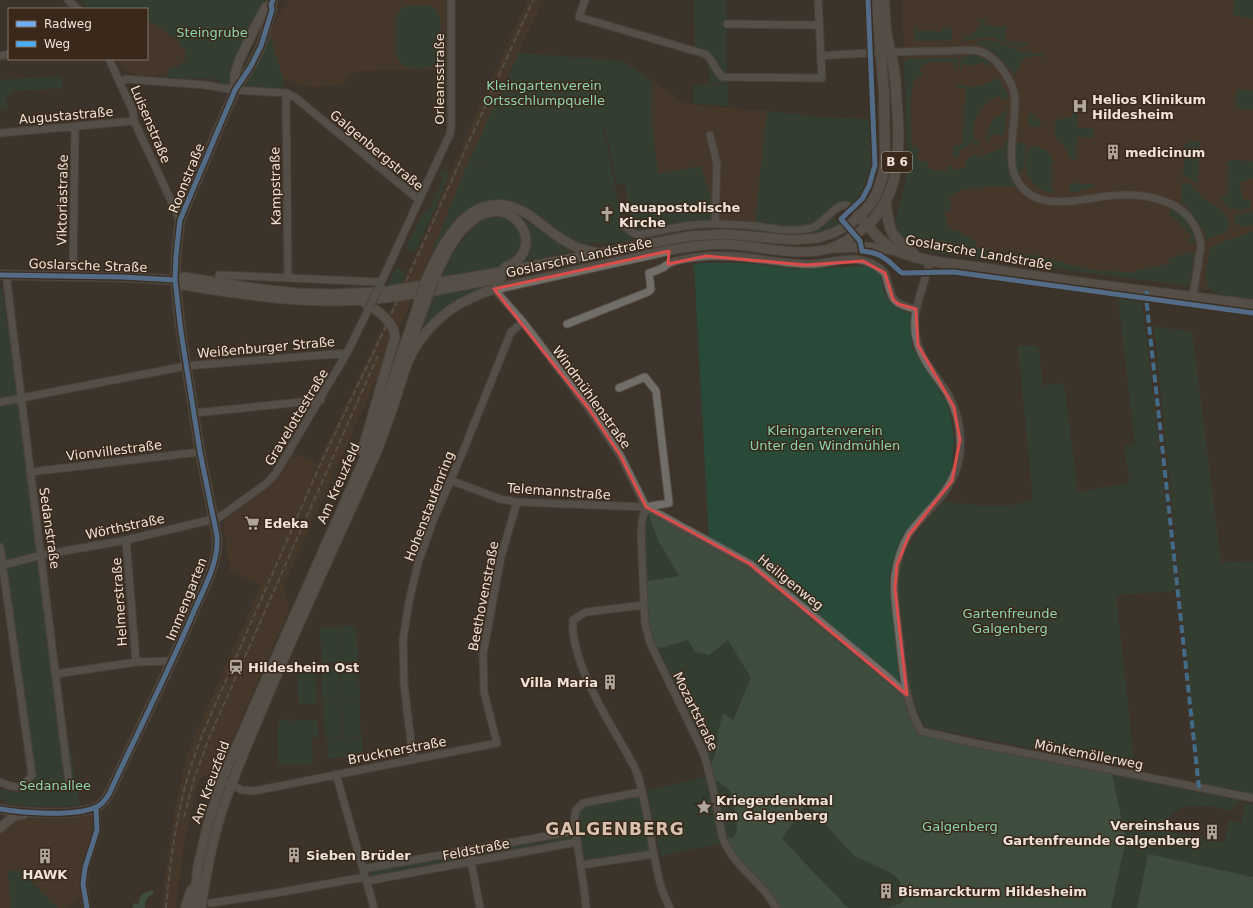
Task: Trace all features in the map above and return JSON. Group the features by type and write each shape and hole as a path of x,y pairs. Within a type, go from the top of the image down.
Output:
{"main road":[{"name":"B 6","path":"876,0 879,52 884,92 884,169 876,195 859,217 868,225 881,211 886,202 896,173 898,150 894,69 886,30 884,0"},
{"path":"235,90 251,66 261,46 272,10 272,3"},
{"path":"235,90 235,74 239,61 266,7 272,3"},
{"name":"Roonstraße","path":"175,280 180,220 235,90"},
{"name":"B 6","path":"886,202 890,229 896,240 917,257"},
{"path":"435,283 443,246 452,231 468,215 478,208 490,205 504,205 518,209 532,217 558,237 574,246 590,251 602,252"},
{"path":"408,360 424,297 435,283 448,252 459,234 468,224 488,212 497,211 505,213 515,218 522,227 525,240 524,251 515,263 482,275"},
{"path":"175,280 184,277 298,293 331,294 381,292 482,275 690,236 716,234 809,240 833,233 847,226 859,217"},
{"name":"Goslarsche Landstraße","path":"494,289 688,246 714,244 743,245 792,251 815,251 828,249 842,243 868,225 895,250 930,260 1012,273 1253,305"},
{"path":"828,249 862,246 895,250"},
{"path":"175,280 183,285 270,298 317,301 361,300 392,298 435,283 573,263 620,258 629,259"},
{"name":"Goslarsche Straße","path":"3,275 73,275 175,280"},
{"name":"Immengarten","path":"96,808 109,794 181,642 211,571 217,545 214,519 200,452 186,366 175,280"},
{"name":"Am Kreuzfeld","path":"200,908 207,869 223,808 250,738 300,621 378,449 408,360 419,341 443,315 467,299 494,289"},
{"name":"Am Kreuzfeld","path":"192,908 198,866 208,823 222,780 379,422 424,297"},
{"path":"358,470 364,444 394,346 395,337 393,328 388,321 371,306 361,300"},
{"path":"0,809 60,813 96,808"},
{"path":"0,828 14,816 28,812"},
{"path":"185,908 198,866"}],"street":[{"path":"68,0 77,8"},
{"name":"Orleansstraße","path":"419,200 450,134 451,128 451,0"},
{"path":"586,0 579,17 708,56 720,76 727,78 822,78 818,0"},
{"path":"727,24 819,25"},
{"path":"821,56 879,52 971,51 984,53 991,58 1006,74 1012,86 1016,100 1012,165 1016,179 1022,187 1037,198 1052,202 1066,202 1103,196 1133,195 1161,200 1180,209 1191,221 1196,230 1201,246 1193,296"},
{"path":"109,60 120,82 126,80 205,84 235,90 286,93"},
{"name":"Luisenstraße","path":"120,82 133,111 134,121 180,220"},
{"name":"Galgenbergstraße","path":"286,93 296,98 309,108 419,200 380,284"},
{"name":"Kampstraße","path":"286,93 288,278"},
{"name":"Augustastraße","path":"0,132 134,121"},
{"name":"Viktoriastraße","path":"73,275 75,126"},
{"path":"710,135 717,164 716,224"},
{"name":"Goslarsche Landstraße","path":"625,226 636,235 686,226 716,224 804,230 816,226 825,220 836,208 844,205 848,206 859,217"},
{"name":"Goslarsche Landstraße","path":"668,251 668,264"},
{"path":"567,324 648,292 651,289 649,273 666,267 668,264 706,256 746,257 806,264 822,264 844,260 871,263 886,273 893,299 898,304 916,309"},
{"path":"907,695 895,589 897,565 903,546 909,535 942,497 952,481 960,454 959,423 954,407 944,388 923,357 915,331 916,309 927,278 930,260"},
{"name":"Sedanstraße","path":"3,275 42,555 69,784"},
{"path":"219,275 380,284"},
{"name":"Gravelottestraße","path":"214,519 224,514 274,477 321,400 347,353 380,284"},
{"name":"Windmühlenstraße","path":"494,289 523,322 589,409 620,455 646,508"},
{"name":"Hohenstaufenring","path":"413,759 404,684 403,640 409,602 418,563 433,521 462,454 511,332 523,322"},
{"name":"Weißenburger Straße","path":"0,402 186,366 347,353"},
{"path":"619,388 645,377 656,391 669,503 646,508"},
{"path":"194,413 321,400"},
{"name":"Vionvillestraße","path":"30,472 200,452"},
{"name":"Telemannstraße","path":"450,480 500,499 517,502 646,508"},
{"name":"Beethovenstraße","path":"497,743 484,692 483,654 501,557 517,502"},
{"name":"Heiligenweg","path":"646,508 750,564 879,670 907,695"},
{"name":"Mozartstraße","path":"646,508 641,531 645,623 650,643 703,752 707,763 724,840 730,851 744,869 764,889 776,908"},
{"name":"Wörthstraße","path":"1,565 42,555 126,540 214,519"},
{"name":"Helmerstraße","path":"126,540 136,662"},
{"path":"0,547 1,565 32,775 24,785 16,787 0,782"},
{"path":"644,605 586,612 573,620 572,631 576,650 588,681 603,712 634,765 638,776 662,890 670,908"},
{"path":"56,674 136,662 172,661"},
{"name":"Mönkemöllerweg","path":"907,695 914,718 921,731 968,742 1253,798"},
{"name":"Brucknerstraße","path":"374,908 336,774 497,743"},
{"path":"222,780 242,790 254,791 336,774"},
{"path":"586,908 575,831 574,816 576,810 583,803 641,792"},
{"path":"87,908 83,884 85,868 97,830 96,808"},
{"name":"Feldstraße","path":"211,903 276,893 365,876 469,851 575,831"},
{"name":"Feldstraße","path":"365,876 472,862 577,842"},
{"path":"469,851 480,908"},
{"path":"581,865 654,854"}],"highlighted area":[{"path":"669,251 668,264 706,256 806,265 863,261 885,273 893,299 898,304 916,309 918,345 954,407 960,440 952,481 909,535 897,565 895,589 907,695 750,564 646,507 620,455 589,409 494,289"}],"shaded area":[{"path":"287,0 445,0 446,69 358,71 348,76 343,84 318,87 292,83 254,65"},
{"path":"527,0 543,0 469,161 412,300 284,585 289,610 222,765 199,779 184,843 176,908 162,908 165,875 175,808 187,754 261,584 230,571 223,522 267,489 292,453 317,464 385,322"},
{"name":"Helios Klinikum Hildesheim","path":"902,0 1253,0 1253,296 916,247 897,229 895,221 906,181 908,158"},
{"path":"148,22 166,31 181,44 186,51 186,57 183,63 171,68 168,73 146,77 127,72 118,60 148,60"},
{"path":"652,80 682,102 693,105 767,111 755,222 710,221 711,197 658,174 651,114"},
{"path":"89,813 93,817 93,832 79,873 79,900 68,908 59,908 21,871 8,871 11,908 0,908 0,833 3,829 14,821 24,819 57,819"}],"green space":[{"name":"Steingrube","path":"78,0 268,0 257,14 245,36 235,60 231,79 235,89 254,68 270,36 284,85 282,87 235,90 224,83 219,83 219,80 193,77 192,80 167,78 168,73 172,68 183,62 186,53 184,47 173,36 148,22 148,8 88,8"},
{"path":"694,0 727,0 727,83 709,83 708,61 695,55"},
{"path":"1234,0 1253,0 1253,18 1233,16"},
{"path":"408,6 425,6 434,8 437,11 441,24 441,58 435,64 425,68 407,67 402,64 397,55 396,17 399,11"},
{"path":"980,19 985,19 985,25 1006,27 1005,42 1027,43 1027,45 1024,47 1015,47 990,37 962,41 965,36 969,38 982,24 978,21"},
{"path":"914,25 917,25 916,30 942,32 942,27 952,28 952,40 914,41"},
{"path":"982,40 994,41 1022,52 1044,54 1044,57 1033,56 1024,58 1014,75 993,52 975,43"},
{"name":"Kleingartenverein Ortsschlumpquelle","path":"519,53 622,61 652,80 651,114 658,174 701,166 711,197 710,221 638,230 634,238 630,241 612,243 590,242 591,247 576,244 495,201 480,204 457,220 448,231 420,283 468,162 544,163 469,161","holes":["603,126 605,126 617,184 625,183 631,222 622,223"]},
{"path":"973,55 986,60 990,64 986,66 983,62 973,66 962,64 961,69 959,69 961,57"},
{"path":"908,58 958,58 956,69 954,69 954,63 940,62 926,64 918,70 923,73 921,78 916,77 913,86 911,94 910,121 912,148 918,147 919,151 916,154 921,163 925,160 929,163 927,167 934,170 946,172 947,166 953,166 955,170 967,165 965,160 976,153 979,157 1004,147 1004,143 1009,141 1008,165 1010,175 1017,187 978,187 963,190 957,193 948,200 952,204 949,212 944,212 947,224 952,231 956,230 976,241 976,247 999,252 1036,255 1077,267 1103,271 1132,272 1171,263 1169,259 1190,252 1194,253 1190,286 938,253 916,247 905,242 897,229 895,221 906,181 908,158 904,63"},
{"path":"62,76 63,88 12,91 11,94 7,95 7,109 0,109 0,80"},
{"path":"999,78 1008,94 1007,99 1001,100 1000,96 987,102 982,107 975,119 973,133 974,140 979,139 979,144 976,147 973,142 959,151 960,155 955,157 953,154 954,145 962,145 966,89 958,88 958,84 963,85 963,87 977,86"},
{"path":"728,84 728,106 693,103 693,85"},
{"path":"1237,89 1253,91 1253,110 1235,108"},
{"path":"1007,106 1006,119 1004,119 1004,123 1006,123 1005,134 998,136 997,133 990,135 991,140 986,140 984,138 988,138 990,125 995,118 1006,111 1005,107"},
{"path":"1072,110 1078,111 1077,127 1094,129 1093,138 1078,137 1075,161 1072,160 1064,146 1054,136 1056,119 1063,120 1063,117 1071,118"},
{"path":"767,111 816,117 872,119 872,169 867,188 860,200 853,206 847,202 839,202 821,219 815,223 802,227 786,227 755,222"},
{"path":"1029,113 1035,114 1035,119 1041,119 1040,127 1028,126"},
{"path":"1189,141 1200,142 1198,182 1196,183 1183,175 1185,143 1188,144"},
{"path":"1018,143 1026,143 1024,169 1018,174 1015,161 1016,145"},
{"path":"1029,146 1043,149 1049,153 1052,160 1057,161 1052,162 1051,190 1055,191 1055,193 1038,188 1029,177 1026,163"},
{"path":"1232,160 1253,161 1253,178 1239,183 1244,200 1250,199 1251,206 1243,210 1229,208 1223,201 1222,196 1227,197 1229,166 1224,165"},
{"path":"442,170 449,173 436,207 415,252 406,249 424,210 428,212 444,176 440,174"},
{"path":"1183,182 1193,187 1206,200 1226,215 1230,224 1227,232 1207,240 1197,220 1181,202"},
{"path":"1070,183 1092,184 1094,186 1093,188 1069,193"},
{"path":"1172,208 1190,224 1193,229 1195,240 1192,244 1188,240 1192,237 1190,234 1182,225 1169,215"},
{"path":"1253,211 1253,226 1239,226 1235,222 1234,215"},
{"path":"503,215 516,224 523,242 517,259 489,270 442,278 453,254 468,232 473,228 470,224 476,219"},
{"path":"832,216 841,224 823,232 811,235 789,236 751,232 752,230 791,233"},
{"path":"520,217 572,252 522,262 525,252"},
{"path":"1253,231 1253,299 1224,296 1212,290 1208,285 1206,278 1210,247"},
{"name":"Kleingartenverein Unter den Windmühlen","path":"747,263 797,269 869,266 880,272 885,294 891,303 911,314 912,347 947,403 952,422 954,441 952,466 942,492 925,508 911,526 897,549 889,578 900,687 709,541 694,264"},
{"path":"396,268 406,272 401,284 388,286"},
{"path":"495,283 458,300 442,311 427,325 424,323 434,296"},
{"name":"Sedanallee","path":"0,287 2,287 56,667 80,805 50,807 22,805 7,803 0,798 0,789 11,792 21,792 30,786 36,776 0,540"},
{"name":"Gartenfreunde Galgenberg","path":"1118,297 1142,301 1176,591 1116,595 1135,769 926,727 911,699 898,579 908,547 942,502 990,506 1013,505 1033,500 1018,346 1038,346 1043,386 1064,383 1078,492 1130,483 1124,446 1135,445"},
{"path":"1154,326 1192,332 1221,563 1253,561 1253,794 1200,784"},
{"path":"646,507 659,541 679,576 643,582 641,531"},
{"name":"Galgenberg","path":"646,507 750,564 844,641 904,697 919,734 1112,774 1126,840 1111,908 887,908 903,902 902,889 898,879 889,872 853,855 806,803 782,839 848,908 776,908 730,851 709,769 717,749 718,732 723,713 733,720 751,678 728,640 709,655 695,652 688,640 661,648 650,643 643,582 679,576 658,540","holes":["715,780 730,790 736,816 737,832 733,837 727,838"]},
{"path":"356,626 358,661 340,662 338,627"},
{"path":"337,627 339,662 322,663 320,628"},
{"path":"728,639 751,679 732,720 723,713 718,732 717,749 709,769 650,643 661,648 688,640"},
{"path":"358,665 360,700 342,701 340,666"},
{"path":"339,666 341,701 323,702 321,667"},
{"path":"315,668 317,704 299,704 297,669"},
{"path":"359,701 361,737 344,738 342,702"},
{"path":"341,702 343,738 325,739 323,703"},
{"path":"289,719 289,721 317,720 318,737 312,738 313,764 278,765 277,729 279,728 279,720"},
{"path":"362,738 363,756 328,758 327,740"},
{"path":"1112,774 1239,800 1232,811 1201,805 1182,808 1167,820 1161,830 1225,843 1229,820 1242,823 1245,803 1253,804 1253,877 1148,854 1137,908 1111,908 1126,840"},
{"path":"707,777 720,843 661,856 647,790"},
{"path":"715,779 730,789 736,816 737,833 733,837 727,838"},
{"path":"638,796 641,798 651,848 649,851 592,862 587,859 583,854 579,840 578,812 585,806"},
{"path":"806,803 878,866 889,872 897,880 902,889 903,902 887,908 848,908 782,839"},
{"path":"569,835 571,837 570,840 372,878 370,874 372,872"},
{"path":"1148,854 1253,877 1253,908 1137,908"},
{"path":"8,871 21,871 59,908 11,908"},
{"path":"152,890 154,894 146,899 145,908 132,908 134,903 138,904 142,894"}],"railway":[{"path":"166,908 175,833 180,808 184,789 202,735 320,465 385,328 533,0"},
{"path":"184,817 194,779 209,738 379,353"}],"marked path":[{"path":"1147,291 1146,297 1199,788"}],"cycle path":[{"path":"0,809 35,813 62,813 87,810 104,802 174,657 213,565 216,555 217,536 200,452 181,332 175,280 176,255 180,220 235,90 251,66 261,46 272,10 271,5 273,0"},
{"path":"868,0 875,165 869,186 862,199 841,219 860,241 862,251 882,256 902,273 954,272 1253,313"},
{"path":"0,275 122,277 175,280"},
{"path":"87,908 83,884 85,868 97,830 96,807"}],"place":[{"name":"Helios Klinikum Hildesheim","path":"1080,106"},
{"name":"medicinum","path":"1113,152"},
{"name":"Neuapostolische Kirche","path":"607,214"},
{"name":"Edeka","path":"252,523"},
{"name":"Hildesheim Ost","path":"236,667"},
{"name":"Villa Maria","path":"610,682"},
{"name":"Kriegerdenkmal am Galgenberg","path":"704,807"},
{"name":"Vereinshaus Gartenfreunde Galgenberg","path":"1212,832"},
{"name":"Sieben Brüder","path":"294,855"},
{"name":"HAWK","path":"45,856"},
{"name":"Bismarckturm Hildesheim","path":"886,891"}],"district":[{"name":"GALGENBERG","path":"615,829"}]}
